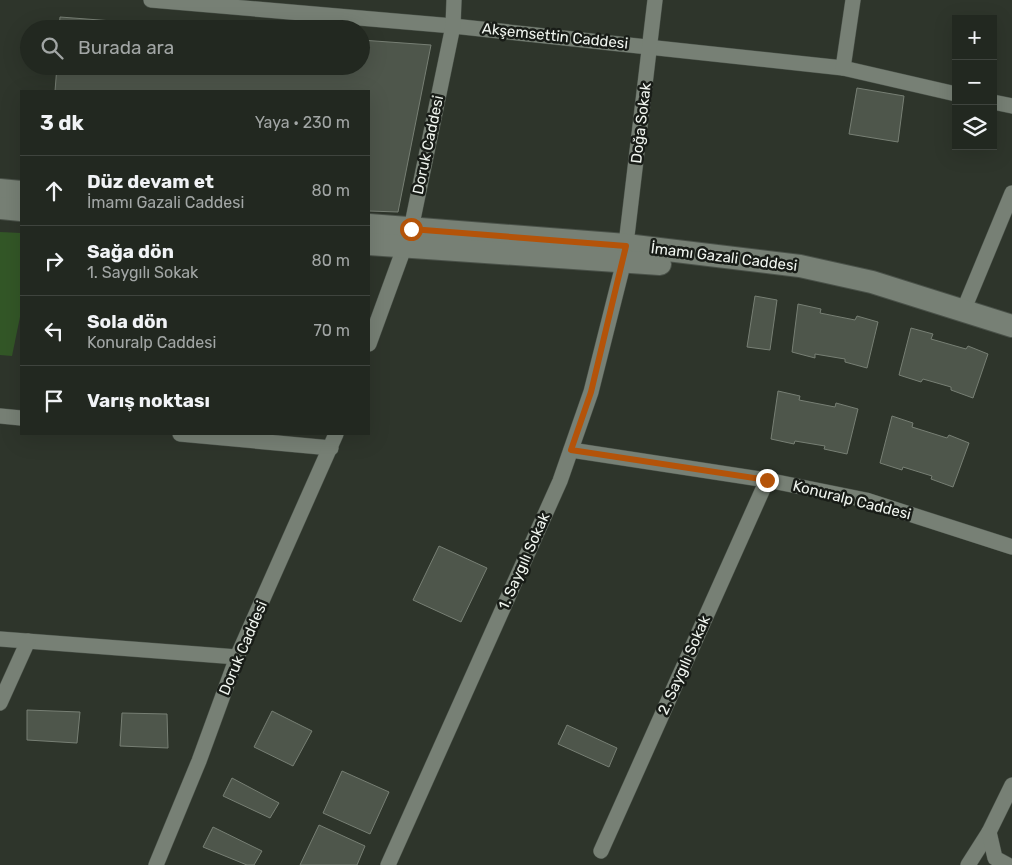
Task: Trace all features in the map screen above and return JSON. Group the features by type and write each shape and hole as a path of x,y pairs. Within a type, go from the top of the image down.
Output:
{"main road":[{"path":"0,190 20,192"},
{"path":"0,208 20,210"},
{"name":"İmamı Gazali Caddesi","path":"370,225 407,238"},
{"name":"İmamı Gazali Caddesi","path":"370,244 407,238 800,266 872,282 964,309 1012,326"},
{"name":"İmamı Gazali Caddesi","path":"625,253 814,282 871,294 1012,340"}],"street":[{"name":"Akşemsettin Caddesi","path":"150,0 453,26 843,68 952,93"},
{"name":"Doruk Caddesi","path":"370,341 407,238 453,26 454,0"},
{"name":"Doğa Sokak","path":"625,253 651,47 655,0"},
{"path":"843,68 853,0"},
{"path":"997,103 1012,106"},
{"path":"964,309 1012,193"},
{"name":"1. Saygılı Sokak","path":"388,865 560,481 591,392 625,253"},
{"path":"0,416 20,418"},
{"path":"191,435 331,448"},
{"name":"Doruk Caddesi","path":"156,865 199,761 237,657 336,435"},
{"name":"Konuralp Caddesi","path":"571,450 767,480 866,500 1012,546"},
{"name":"2. Saygılı Sokak","path":"601,851 767,480"},
{"path":"0,639 237,657"},
{"path":"0,703 28,641"},
{"path":"968,865 988,832 1012,785"},
{"path":"988,832 995,858 1008,865"}],"green space":[{"path":"0,232 20,233 20,317 12,356 0,355"}],"building":[{"path":"60,17 100,20 60,20"},
{"path":"370,41 431,45 398,212 370,211 370,90 55,90 56,75 370,75"},
{"path":"857,88 904,96 898,142 849,134"},
{"path":"755,296 777,300 770,350 747,347"},
{"path":"798,304 821,309 820,313 855,320 857,316 878,322 867,368 845,362 845,359 815,354 815,358 792,352"},
{"path":"911,328 933,334 931,339 966,349 968,346 988,354 973,398 951,390 951,387 923,379 921,382 899,375"},
{"path":"778,391 800,396 799,400 835,407 836,403 858,409 847,454 824,449 825,446 795,441 794,444 771,439"},
{"path":"892,416 913,423 912,427 947,438 949,435 969,443 953,487 931,479 932,476 903,467 902,470 880,463"},
{"path":"439,546 487,568 461,622 413,600"},
{"path":"27,710 80,712 77,743 27,740"},
{"path":"272,711 312,731 293,766 254,747"},
{"path":"122,713 167,714 168,748 120,746"},
{"path":"567,725 617,748 609,767 558,744"},
{"path":"342,771 389,792 370,834 323,813"},
{"path":"232,778 279,803 270,818 223,796"},
{"path":"319,825 365,846 357,865 300,865"},
{"path":"213,827 262,851 254,865 247,865 203,847"}],"route":[{"path":"411,229 626,246 624,261 591,392 571,450 767,480"}]}
